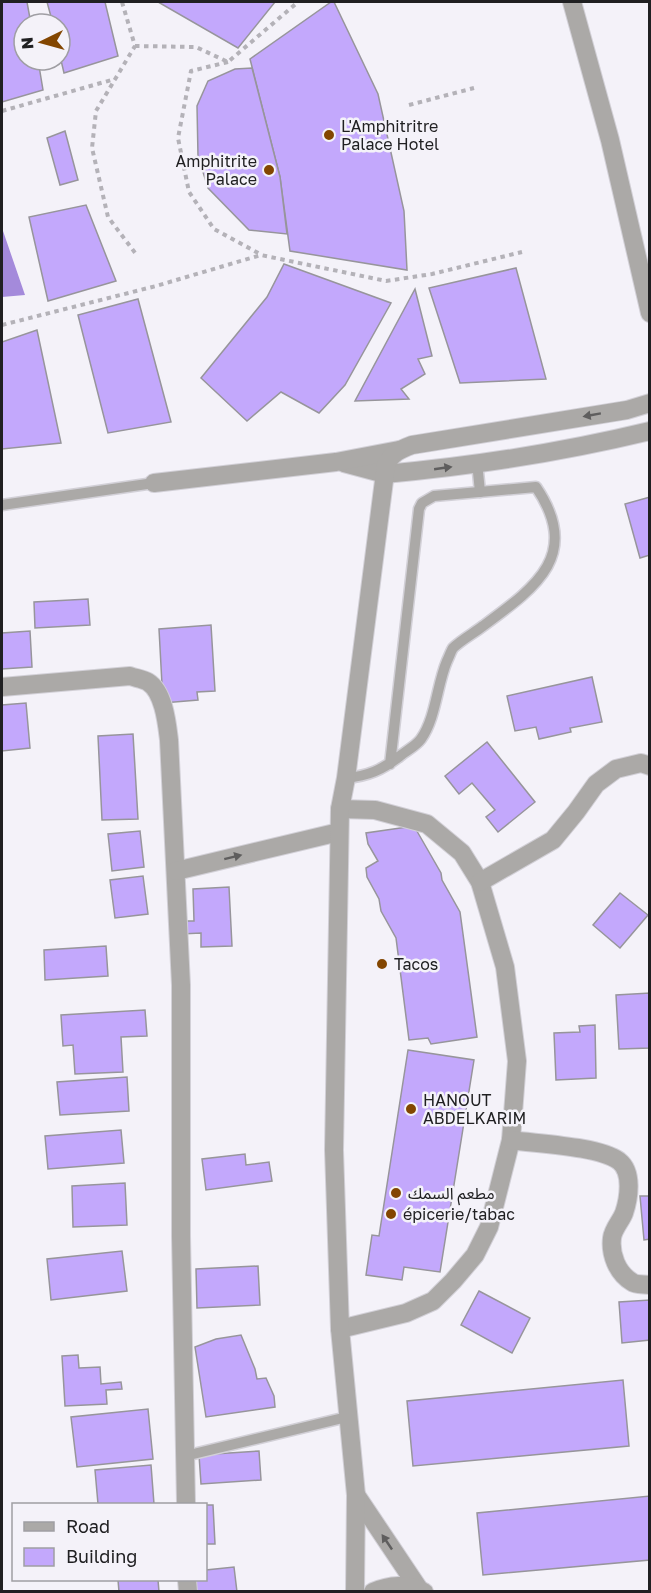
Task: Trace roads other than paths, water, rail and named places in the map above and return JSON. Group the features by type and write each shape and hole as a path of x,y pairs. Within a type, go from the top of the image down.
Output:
{"street":[{"path":"573,2 610,140 650,314"},
{"path":"154,483 336,462 399,450 412,445 627,410 650,404"},
{"path":"336,462 385,474 578,448 650,431"},
{"path":"355,1592 356,1495 340,1329 334,1150 339,832 340,809 346,778 385,474 391,456 399,450"},
{"path":"2,687 130,676 150,683 161,701 168,729 181,985 181,1236 186,1503"},
{"path":"480,882 553,840 596,784 615,769 641,763 650,765"},
{"path":"340,809 375,810 427,824 462,853 480,882 505,967 517,1061 511,1140 489,1227 475,1256 433,1301 406,1313 340,1329"},
{"path":"176,871 339,832"},
{"path":"511,1140 605,1154 625,1166 629,1177 628,1195 624,1212 612,1237 612,1257 623,1274 633,1283 650,1285"},
{"path":"356,1495 421,1590"},
{"path":"373,1592 384,1587 402,1586 421,1590"}],"lane":[{"path":"477,462 480,492"},
{"path":"2,505 154,483"},
{"path":"346,778 365,776 390,764 421,740 429,723 442,674 452,649 534,585 549,566 555,553 556,532 543,498 536,487 434,496 424,500 419,509 390,764"},
{"path":"185,1456 347,1417"}],"place":[{"name":"L'Amphitritre Palace Hotel","path":"329,135"},
{"name":"Amphitrite Palace","path":"269,170"},
{"name":"Tacos","path":"382,964"},
{"name":"HANOUT ABDELKARIM","path":"411,1109"},
{"name":"مطعم السمك","path":"396,1193"},
{"name":"épicerie/tabac","path":"391,1214"}]}
